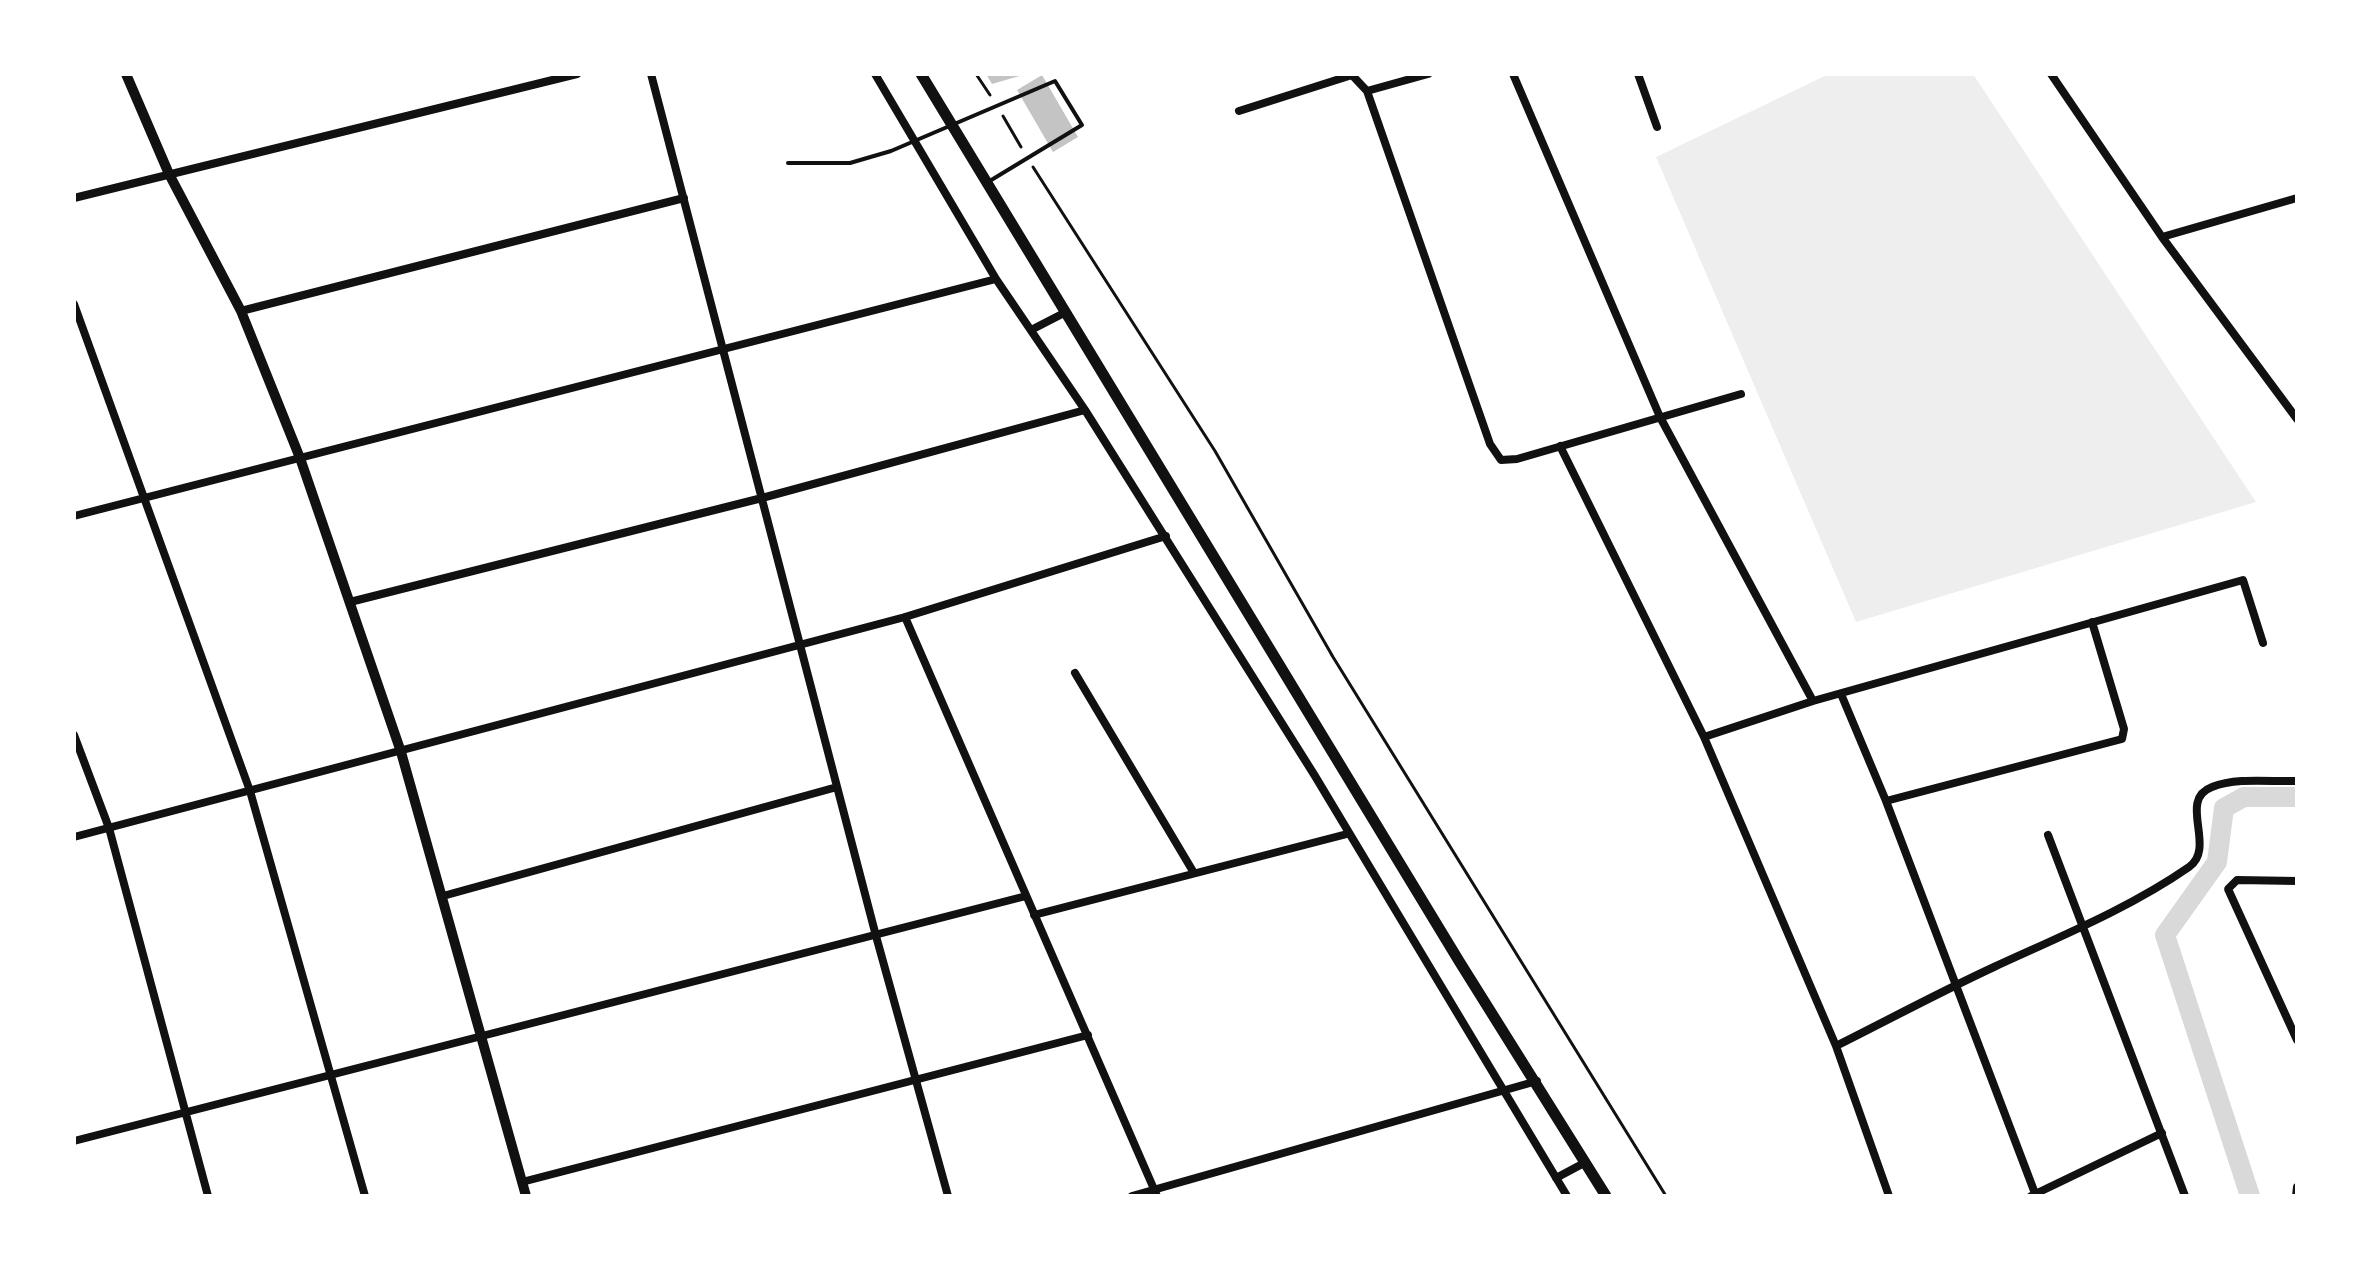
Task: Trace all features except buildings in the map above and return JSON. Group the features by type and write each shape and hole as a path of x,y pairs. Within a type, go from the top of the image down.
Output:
{"main road":[{"path":"921,74 1459,961 1537,1081 1606,1196"}],"street":[{"path":"126,74 169,174 241,311 300,458 401,752 526,1196"},
{"path":"74,198 577,74"},
{"path":"651,74 876,936 948,1196"},
{"path":"875,74 996,279 1166,536 1315,776 1347,834 1436,975 1567,1196"},
{"path":"1239,111 1351,74 1367,91 1490,444 1501,460 1741,394"},
{"path":"1367,91 1428,74"},
{"path":"1513,74 1660,417 1813,701"},
{"path":"1638,74 1657,127"},
{"path":"2051,74 2162,237 2297,419"},
{"path":"241,311 684,198"},
{"path":"2162,237 2297,198"},
{"path":"74,516 996,279"},
{"path":"74,304 250,791 365,1196"},
{"path":"1031,330 1066,312"},
{"path":"350,602 762,498 1085,410"},
{"path":"1560,446 1704,737 1836,1046 1889,1196"},
{"path":"74,837 905,617 1166,536"},
{"path":"1704,737 1813,701 2243,580 2263,643"},
{"path":"905,617 1156,1193"},
{"path":"1886,801 2122,739 2124,729 2092,622"},
{"path":"1075,673 1194,873"},
{"path":"1841,694 1957,984 2034,1195 2162,1133"},
{"path":"74,735 109,828 208,1196"},
{"path":"1836,1046 1957,984 2083,926 2190,866 2200,847 2197,804 2207,789 2223,783 2297,781"},
{"path":"443,896 837,787"},
{"path":"1034,915 1347,834"},
{"path":"2048,835 2185,1196"},
{"path":"2297,881 2231,882 2229,891 2297,1040"},
{"path":"74,1141 1026,896"},
{"path":"522,1182 1088,1035"},
{"path":"1132,1196 1156,1193 1537,1081"},
{"path":"1556,1178 1586,1162"},
{"path":"2296,1196 2297,1187"}],"lane":[{"path":"788,163 850,163 891,151 950,123 1055,81 1082,125 986,183"}],"path":[{"path":"976,74 1215,451 1333,657 1666,1196"}],"shaded area":[{"path":"1829,74 1973,74 2256,502 1856,622 1656,157"}],"waterway":[{"path":"2250,1196 2165,935 2217,862 2224,808 2244,797 2297,797"}]}
